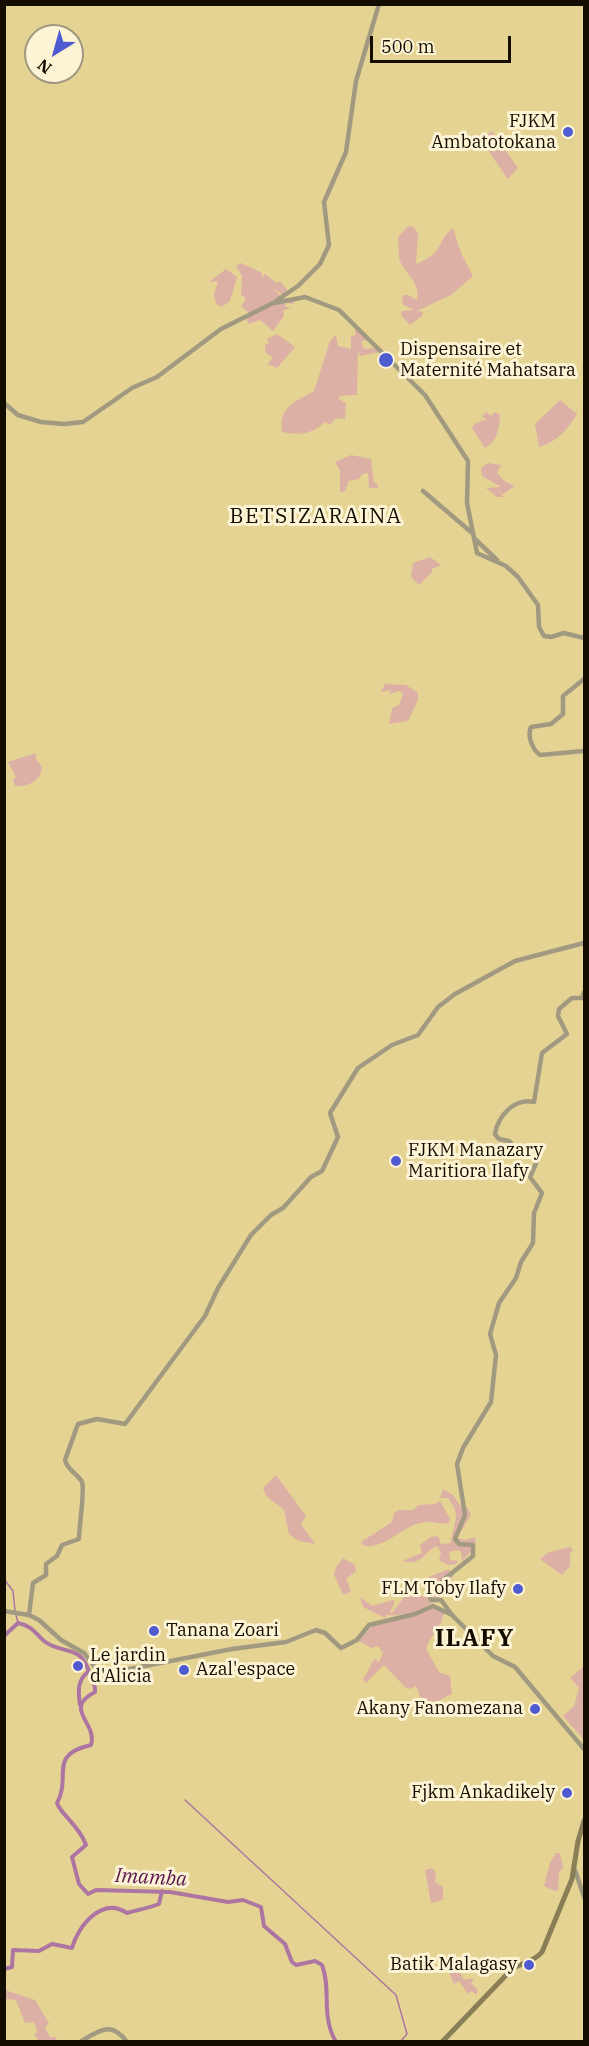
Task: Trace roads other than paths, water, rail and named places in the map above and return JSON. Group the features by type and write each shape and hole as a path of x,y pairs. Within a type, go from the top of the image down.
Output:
{"main road":[{"path":"442,2042 511,1970 538,1956 575,1870 578,1841 585,1821"}],"street":[{"path":"4,403 14,412 27,418 48,423 80,423 132,388 158,377 221,329 273,303 302,282 322,261 328,251 323,205 346,152 356,81 380,4"},
{"path":"273,303 303,297 339,310 425,394 468,462 466,494 472,533"},
{"path":"423,491 447,508 472,533 484,549 516,574 538,605 539,627 544,636 551,638 564,633 585,638"},
{"path":"585,679 563,696 561,701 566,711 563,714 551,724 531,727 529,733 534,748 540,755 585,751"},
{"path":"29,1615 33,1583 46,1575 46,1564 57,1556 62,1545 79,1539 80,1504 84,1495 82,1485 65,1460 78,1424 97,1419 125,1424 156,1379 178,1355 205,1316 218,1288 252,1235 268,1217 283,1208 310,1177 323,1169 338,1137 330,1113 353,1074 365,1062 392,1045 416,1037 438,1007 504,965 585,943"},
{"path":"585,986 582,998 572,998 559,1009 558,1016 567,1034 542,1053 534,1102 528,1100 513,1104 496,1128 495,1134 499,1139 509,1140 516,1149 538,1159 530,1177 542,1193 534,1212 533,1243 521,1262 516,1278 499,1304 490,1334 496,1355 491,1402 456,1464 465,1515 455,1539 459,1544 473,1545 473,1556 442,1581 430,1596 431,1600 441,1600 482,1648 515,1667 585,1749"},
{"path":"7,1612 29,1615 61,1640 77,1647 100,1674 232,1649 286,1642 316,1630 325,1633 341,1648 357,1640 369,1625 415,1614 433,1606 452,1615"},
{"path":"575,1870 585,1897"},
{"path":"80,2042 96,2032 111,2029 117,2030 127,2042"}],"waterway":[{"path":"4,1579 13,1591 15,1611"},
{"path":"16,1615 18,1623"},
{"name":"Imamba","path":"4,1636 18,1623 27,1626 44,1641 71,1651 82,1658 94,1685 95,1692 81,1704 83,1717 92,1737 91,1745 69,1754 63,1768 61,1793 57,1803 86,1845 72,1857 79,1884 88,1894 96,1890 170,1892 228,1902 243,1900 261,1907 264,1926 285,1944 292,1962 296,1965 315,1961 322,1965 326,1984 328,2022 336,2042"},
{"name":"Imamba","path":"80,1705 79,1686 82,1678 89,1671"},
{"path":"185,1800 396,1995 407,2034 400,2042"},
{"path":"4,1969 12,1967 13,1950 39,1951 52,1944 72,1948 75,1939 92,1916 109,1908 127,1913 159,1904 162,1891"}],"place":[{"name":"FJKM Ambatotokana","path":"568,132"},
{"name":"Dispensaire et Maternité Mahatsara","path":"386,360"},
{"name":"FJKM Manazary Maritiora Ilafy","path":"396,1161"},
{"name":"FLM Toby Ilafy","path":"518,1589"},
{"name":"Tanana Zoari","path":"154,1631"},
{"name":"Le jardin d'Alicia","path":"78,1666"},
{"name":"Azal'espace","path":"184,1670"},
{"name":"Akany Fanomezana","path":"535,1709"},
{"name":"Fjkm Ankadikely","path":"567,1793"},
{"name":"Batik Malagasy","path":"529,1965"}],"district":[{"name":"BETSIZARAINA","path":"316,517"},
{"name":"ILAFY","path":"475,1639"}]}
